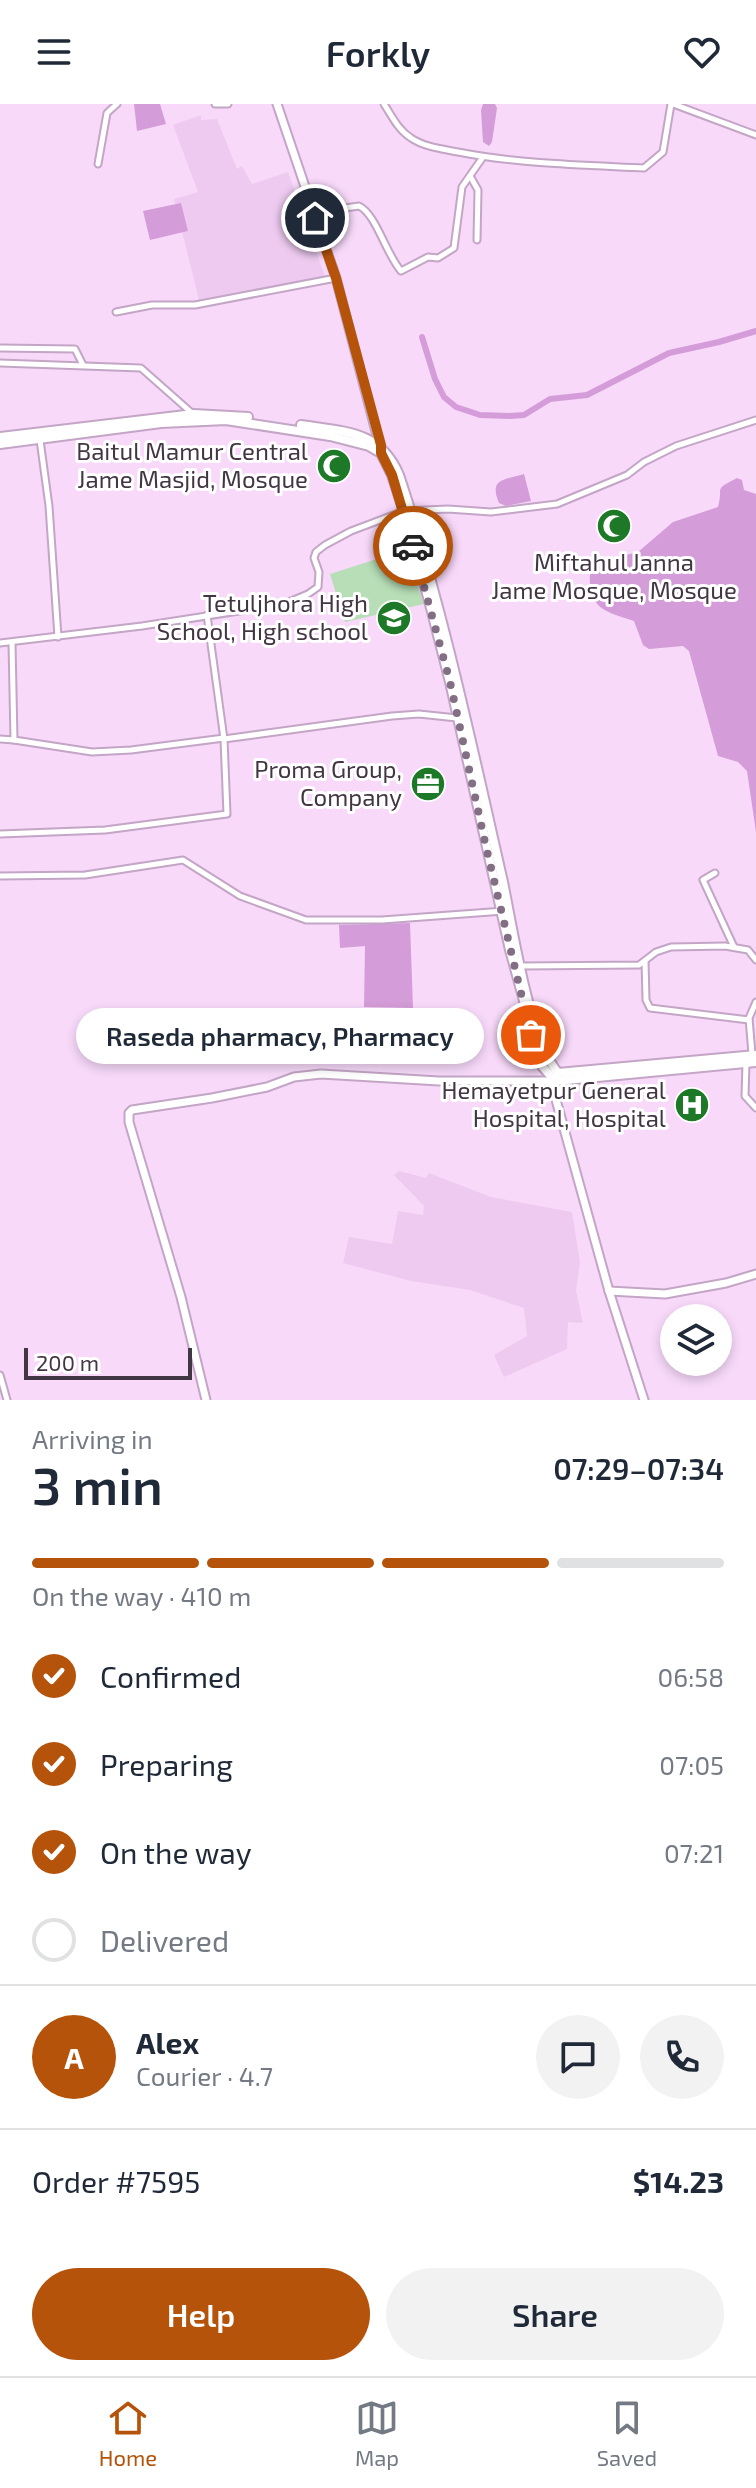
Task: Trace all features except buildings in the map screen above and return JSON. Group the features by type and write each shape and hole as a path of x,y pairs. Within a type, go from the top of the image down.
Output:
{"main road":[{"path":"0,437 194,414 233,415 353,435 381,449 394,461 462,717 536,1054 552,1078"},
{"path":"0,444 161,423 226,420 286,427 381,449"},
{"path":"506,911 552,1078"},
{"path":"552,1078 752,1059"}],"street":[{"path":"98,164 107,113 117,104"},
{"path":"215,104 228,104"},
{"path":"277,104 336,278 381,449"},
{"path":"384,104 399,128 412,139 439,149 561,165 644,168 663,152 672,104 756,135"},
{"path":"315,218 350,207 365,209 392,261 401,271 428,257 438,258 454,248 462,187 483,157"},
{"path":"470,176 478,190 477,240"},
{"path":"116,312 152,305 195,305 336,278"},
{"path":"0,348 75,349 84,366"},
{"path":"0,363 141,368 194,414"},
{"path":"0,643 284,604 318,587 316,552 351,531 408,510 491,512 557,504 617,480 657,454 756,420"},
{"path":"40,439 49,506 58,637"},
{"path":"0,834 105,830 227,814 224,738 207,615"},
{"path":"12,643 14,740"},
{"path":"0,739 92,752 131,750 406,715 462,717"},
{"path":"0,876 85,875 183,860 240,896 306,920 382,920 506,911"},
{"path":"715,873 703,880 734,947"},
{"path":"521,966 639,965 656,952 671,947 734,947 748,950 756,960"},
{"path":"645,960 647,1007 749,1020"},
{"path":"756,1002 749,1020 752,1059 745,1096 756,1108"},
{"path":"206,1400 181,1297 129,1122 129,1113 267,1087 294,1077 321,1074 439,1081 552,1078 609,1291 644,1400"},
{"path":"609,1291 665,1294 756,1274"},
{"path":"0,1375 7,1400"}],"shaded area":[{"path":"134,104 160,104 166,124 137,131"},
{"path":"483,104 495,104 497,108 489,146 483,142"},
{"path":"201,115 201,120 217,119 237,169 242,166 252,184 288,172 325,277 199,300 174,199 198,192 173,125"},
{"path":"181,203 188,231 150,240 143,211"},
{"path":"524,474 531,501 506,506 499,503 497,484"},
{"path":"737,478 742,480 744,490 756,494 756,832 747,771 738,762 718,756 689,651 683,646 649,649 643,645 634,621 600,607 590,585 590,573 606,560 638,552 673,522 718,507 720,490"},
{"path":"410,923 413,1008 364,1007 365,946 340,948 339,925"},
{"path":"399,1171 426,1178 429,1173 491,1197 572,1212 580,1262 576,1291 583,1323 568,1322 567,1349 504,1377 494,1355 527,1336 524,1308 470,1290 411,1281 343,1263 349,1237 392,1244 398,1211 423,1215 424,1206 394,1175"}],"green space":[{"path":"405,550 424,604 345,622 330,574"}],"waterway":[{"path":"422,337 444,397 456,407 480,415 510,416 524,415 550,399 587,395 669,353 756,331"}],"way so far":[{"path":"413,546 450,682 531,1035"}],"place":[{"name":"Baitul Mamur Central Jame Masjid, Mosque","path":"334,466"},
{"name":"Miftahul Janna Jame Mosque, Mosque","path":"614,526"},
{"name":"Tetuljhora High School, High school","path":"394,618"},
{"name":"Proma Group, Company","path":"428,784"},
{"name":"Raseda pharmacy, Pharmacy","path":"531,1035"},
{"name":"Hemayetpur General Hospital, Hospital","path":"692,1105"}],"route":[{"path":"315,218 336,278 381,453 392,475 413,546"}]}
